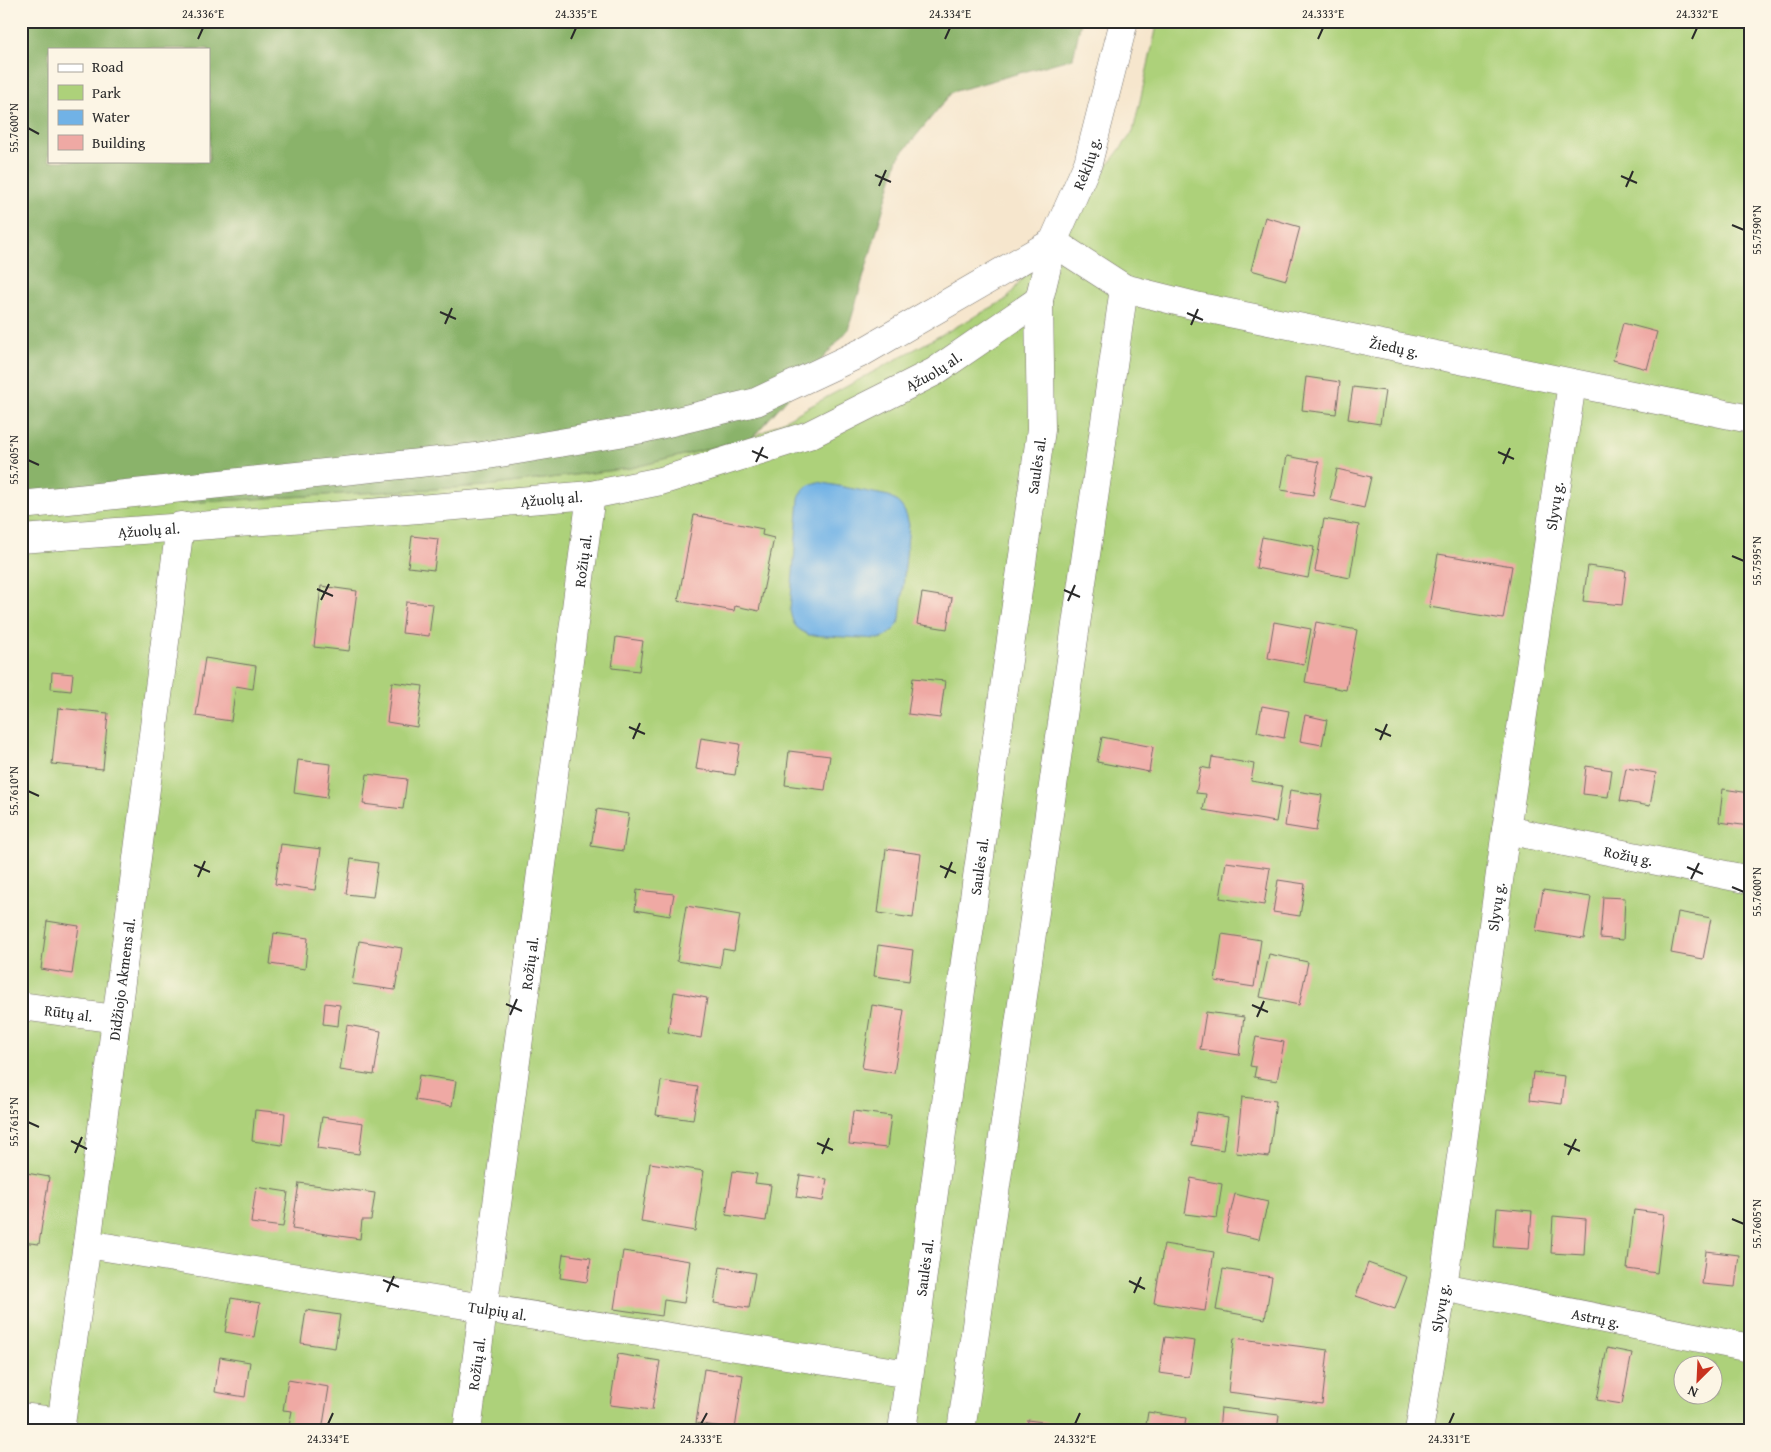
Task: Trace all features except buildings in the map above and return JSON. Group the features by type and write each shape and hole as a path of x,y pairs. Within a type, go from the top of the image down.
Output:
{"street":[{"name":"Rėklių g.","path":"1039,300 1052,242 1088,163 1124,21"},
{"name":"Žiedų g.","path":"1052,242 1124,288 1200,307 1750,418"},
{"path":"21,505 476,457 643,429 756,402 863,352 1052,242"},
{"path":"961,1431 1124,288"},
{"name":"Ąžuolų al.","path":"21,539 591,495 660,481 809,435 934,372 1039,300"},
{"name":"Saulės al.","path":"902,1431 962,981 1040,430 1039,300"},
{"name":"Slyvų g.","path":"1419,1431 1443,1287 1506,830 1572,383"},
{"name":"Rožių al.","path":"467,1431 591,495"},
{"name":"Didžiojo Akmens al.","path":"60,1427 87,1244 180,526"},
{"name":"Rožių g.","path":"1506,830 1750,880"},
{"name":"Rūtų al.","path":"21,1006 116,1019"},
{"name":"Tulpių al.","path":"87,1244 909,1374"},
{"name":"Astrų g.","path":"1443,1287 1750,1348"},
{"path":"21,1417 60,1427"}],"green space":[{"path":"21,21 1081,21 1073,58 952,92 898,158 848,330 752,438 631,468 486,486 21,512"},
{"path":"1158,21 1750,21 1750,1431 21,1431 21,512 486,486 631,468 752,438 1007,299 1133,132"}],"water":[{"path":"818,482 889,496 903,508 909,525 900,619 892,631 879,639 809,635 795,626 792,619 790,610 799,499 806,487"}]}
